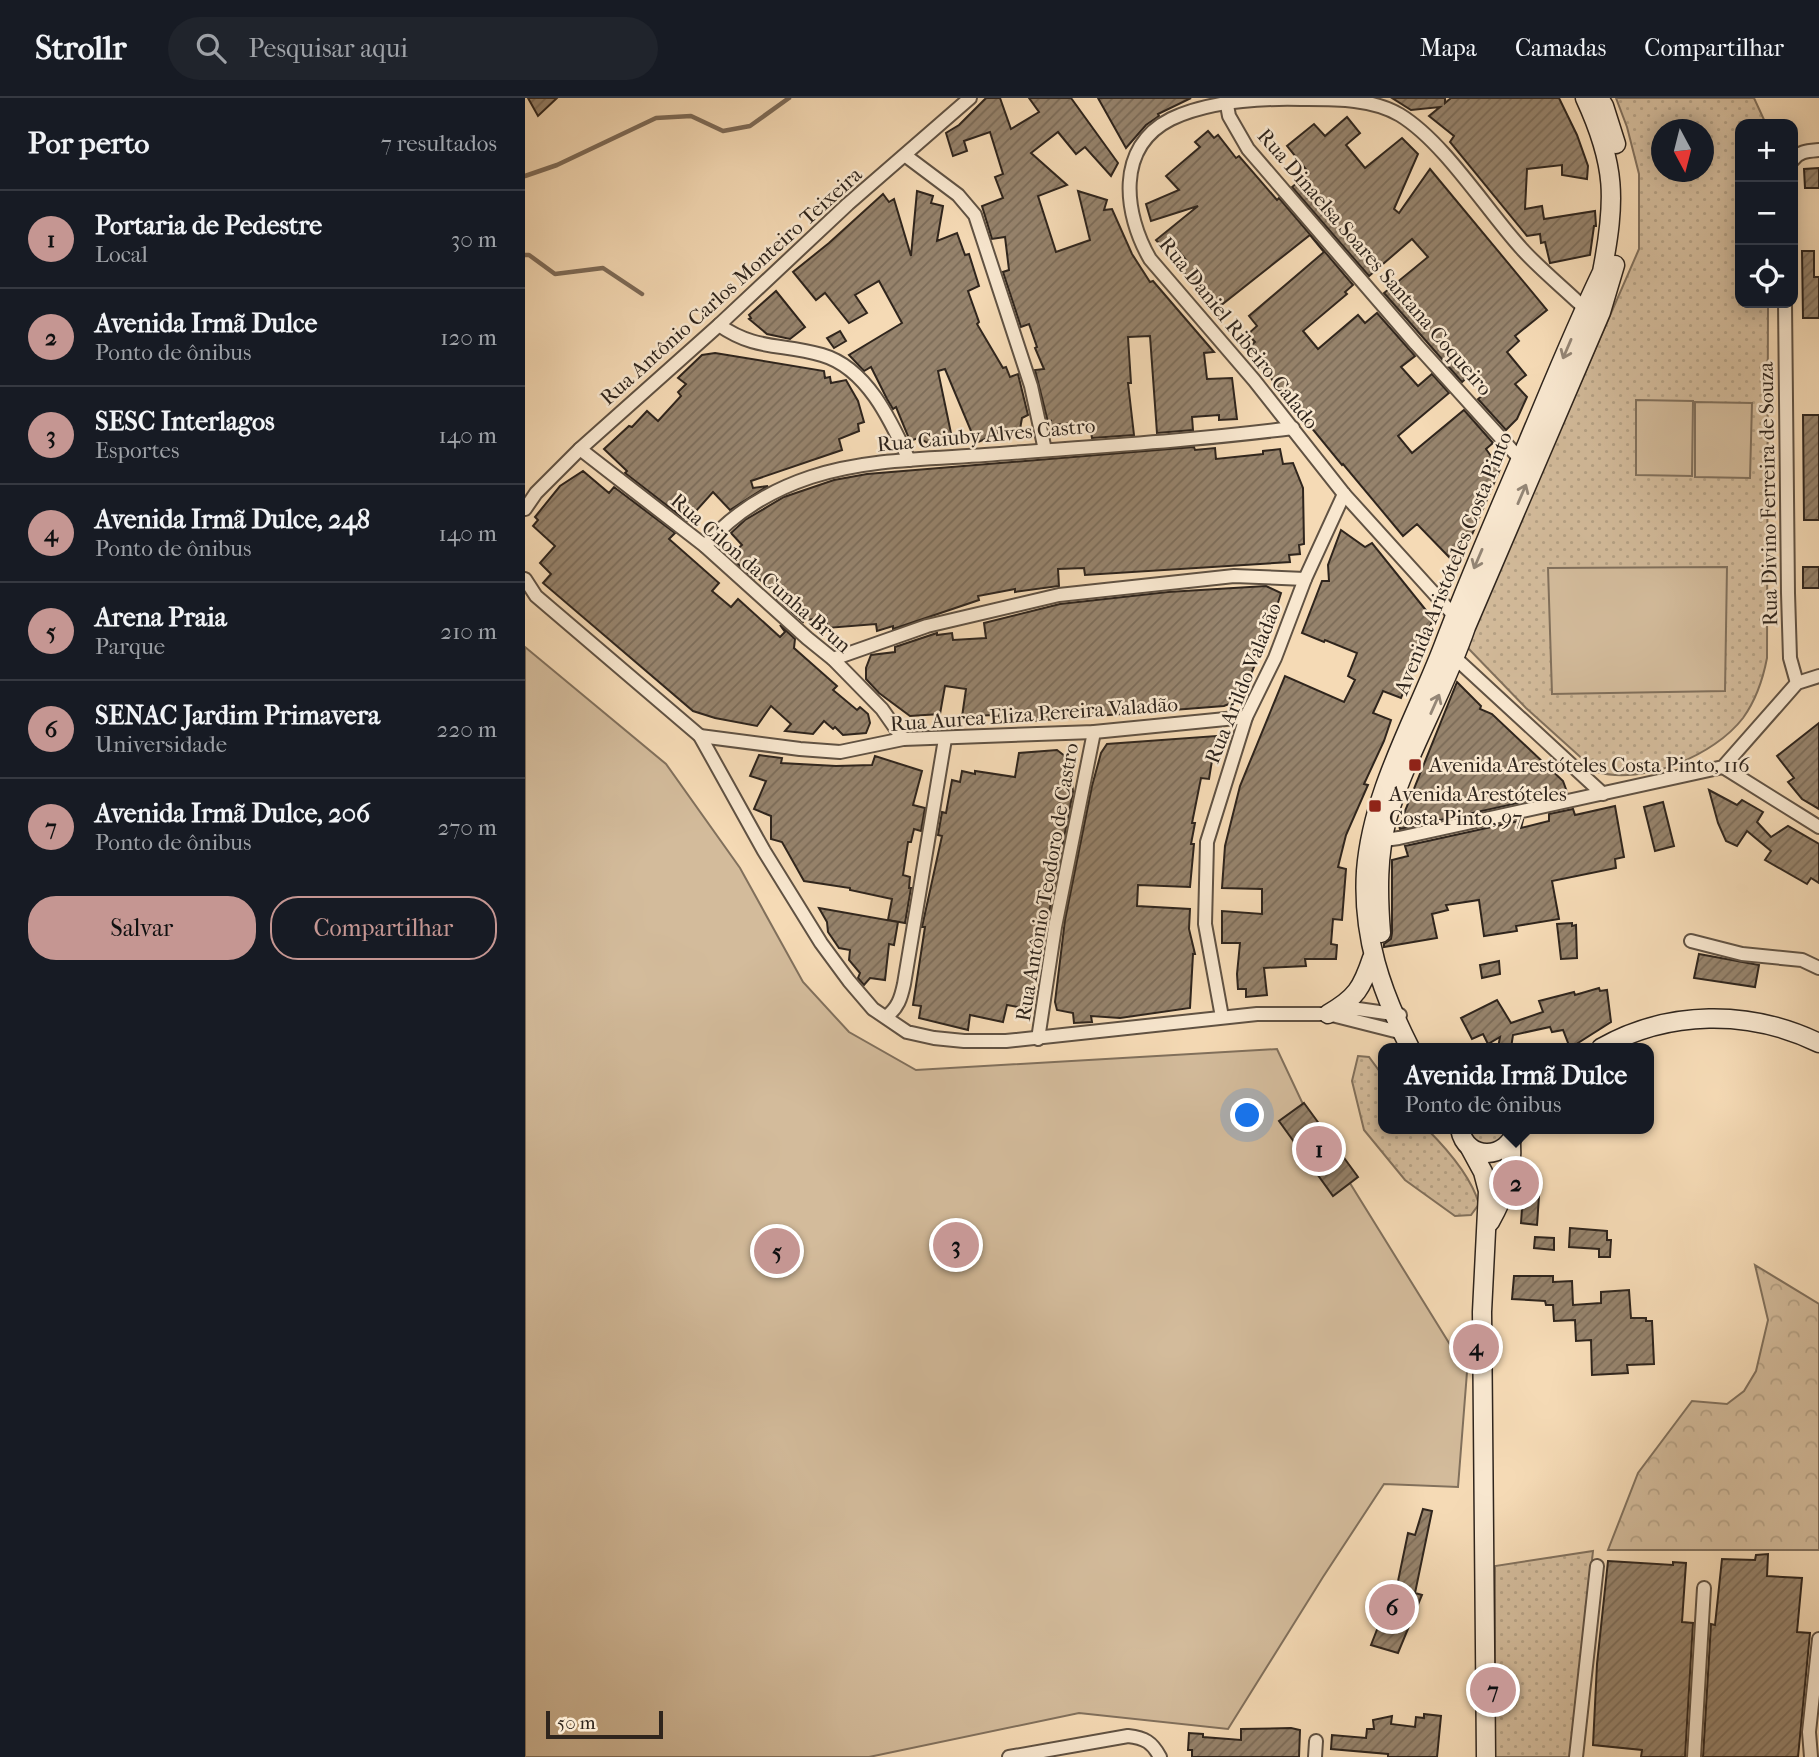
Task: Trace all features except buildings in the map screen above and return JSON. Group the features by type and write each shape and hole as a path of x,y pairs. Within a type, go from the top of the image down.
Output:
{"main road":[{"name":"Avenida Aristóteles Costa Pinto","path":"1585,98 1604,140 1610,164 1611,186 1610,232 1593,310"},
{"name":"Avenida Aristóteles Costa Pinto","path":"1402,1028 1383,953 1376,813 1389,778 1449,652 1527,463 1616,263 1622,218 1623,181 1615,139 1599,98"},
{"name":"Avenida Aristóteles Costa Pinto","path":"1376,841 1366,901 1373,954 1382,990 1402,1028 1416,1043"},
{"path":"1328,1014 1349,1002 1359,992 1373,954"},
{"path":"1612,1043 1650,1026 1719,1017 1774,1026 1819,1043"},
{"path":"1462,1134 1483,1172 1488,1191 1482,1312 1486,1757"},
{"path":"1470,1147 1484,1154 1499,1152 1516,1134"},
{"path":"1486,1228 1508,1186 1516,1134"}],"street":[{"name":"Rua Antônio Carlos Monteiro Teixeira","path":"525,509 536,493 580,449 719,325 848,204 970,98"},
{"name":"Rua Daniel Ribeiro Calado","path":"1460,621 1344,494 1293,428 1150,259 1138,239 1130,210 1128,187 1140,150 1150,136 1168,121 1193,110 1227,104 1276,99 1338,100 1371,104 1397,113 1417,127 1439,149 1522,249 1593,310"},
{"name":"Rua Dinaelsa Soares Santana Coqueiro","path":"1227,104 1229,116 1248,149 1416,344 1527,463"},
{"path":"1798,156 1804,151 1819,150"},
{"path":"906,156 958,195 975,215 1031,386 1045,450"},
{"name":"Rua Divino Ferreira de Souza","path":"1785,308 1790,658 1797,682"},
{"path":"719,325 745,341 821,355 850,370 865,384 883,411 909,460"},
{"name":"Rua Caiuby Alves Castro","path":"705,546 736,514 779,490 835,470 909,460 1293,428"},
{"name":"Rua Cilon da Cunha Brun","path":"580,449 705,546 833,659 882,709 903,739"},
{"name":"Rua Arildo Valadão","path":"1221,1017 1205,924 1207,842 1246,717 1275,658 1305,579 1344,494"},
{"path":"833,659 927,626 1059,595 1234,576 1305,579"},
{"path":"525,579 536,596 700,736 764,851 821,943 873,1009 907,1032 964,1041 1038,1039 1221,1017 1328,1014 1358,1009 1402,1028"},
{"path":"1449,652 1603,794"},
{"path":"1376,841 1723,767 1797,682 1819,676"},
{"name":"Rua Aurea Eliza Pereira Valadão","path":"700,736 800,750 840,751 903,739 945,740 1094,732 1246,717"},
{"name":"Rua Antônio Teodoro de Castro","path":"1038,1039 1055,927 1094,732"},
{"path":"886,1017 894,1011 904,984 945,740"},
{"path":"1723,767 1819,827"},
{"path":"1691,940 1742,954 1802,960 1819,968"},
{"path":"1328,1014 1402,1028"},
{"path":"1576,1757 1597,1566"},
{"path":"1694,1757 1705,1588"},
{"path":"1811,1757 1809,1732 1819,1639"},
{"path":"1009,1757 1128,1736 1143,1737 1150,1741 1160,1757"},
{"path":"1315,1757 1316,1741"}],"green space":[{"path":"1616,98 1754,98 1764,119 1735,119 1735,308 1768,308 1767,658 1748,711 1730,732 1696,755 1676,764 1656,771 1615,775 1597,772 1526,708 1466,646 1639,249 1639,174 1627,127"},
{"path":"1636,400 1693,401 1692,476 1636,475"},
{"path":"1695,402 1752,403 1750,478 1695,477"},
{"path":"1727,567 1725,691 1552,694 1548,568"},
{"path":"525,647 666,764 740,868 803,982 849,1032 916,1070 1277,1049 1309,1117 1467,1372 1458,1487 1384,1484 1228,1729 1079,1713 869,1757 525,1757"},
{"path":"1358,1056 1369,1057 1378,1069 1378,1134 1432,1134 1450,1154 1470,1183 1479,1204 1471,1215 1455,1216 1405,1180 1364,1130 1352,1081"},
{"path":"1470,1134 1505,1134 1498,1144 1478,1145"},
{"path":"1755,1265 1819,1304 1819,1550 1608,1550 1638,1473 1692,1401 1727,1404 1744,1391 1756,1371 1768,1320"},
{"path":"1593,1551 1571,1757 1495,1757 1495,1566"}],"waterway":[{"path":"525,176 557,165 656,118 691,116 723,131 750,126 789,98"},
{"path":"525,255 529,255 555,274 603,268 642,294"}],"place":[{"name":"Avenida Arestóteles Costa Pinto, 116","path":"1415,765"},
{"name":"Avenida Arestóteles Costa Pinto, 97","path":"1375,806"},
{"name":"Portaria de Pedestre","path":"1319,1149"},
{"name":"Avenida Irmã Dulce","path":"1516,1183"},
{"name":"SESC Interlagos","path":"956,1245"},
{"name":"Arena Praia","path":"777,1251"},
{"name":"Avenida Irmã Dulce, 248","path":"1476,1347"},
{"name":"SENAC Jardim Primavera","path":"1392,1607"},
{"name":"Avenida Irmã Dulce, 206","path":"1493,1690"}]}
